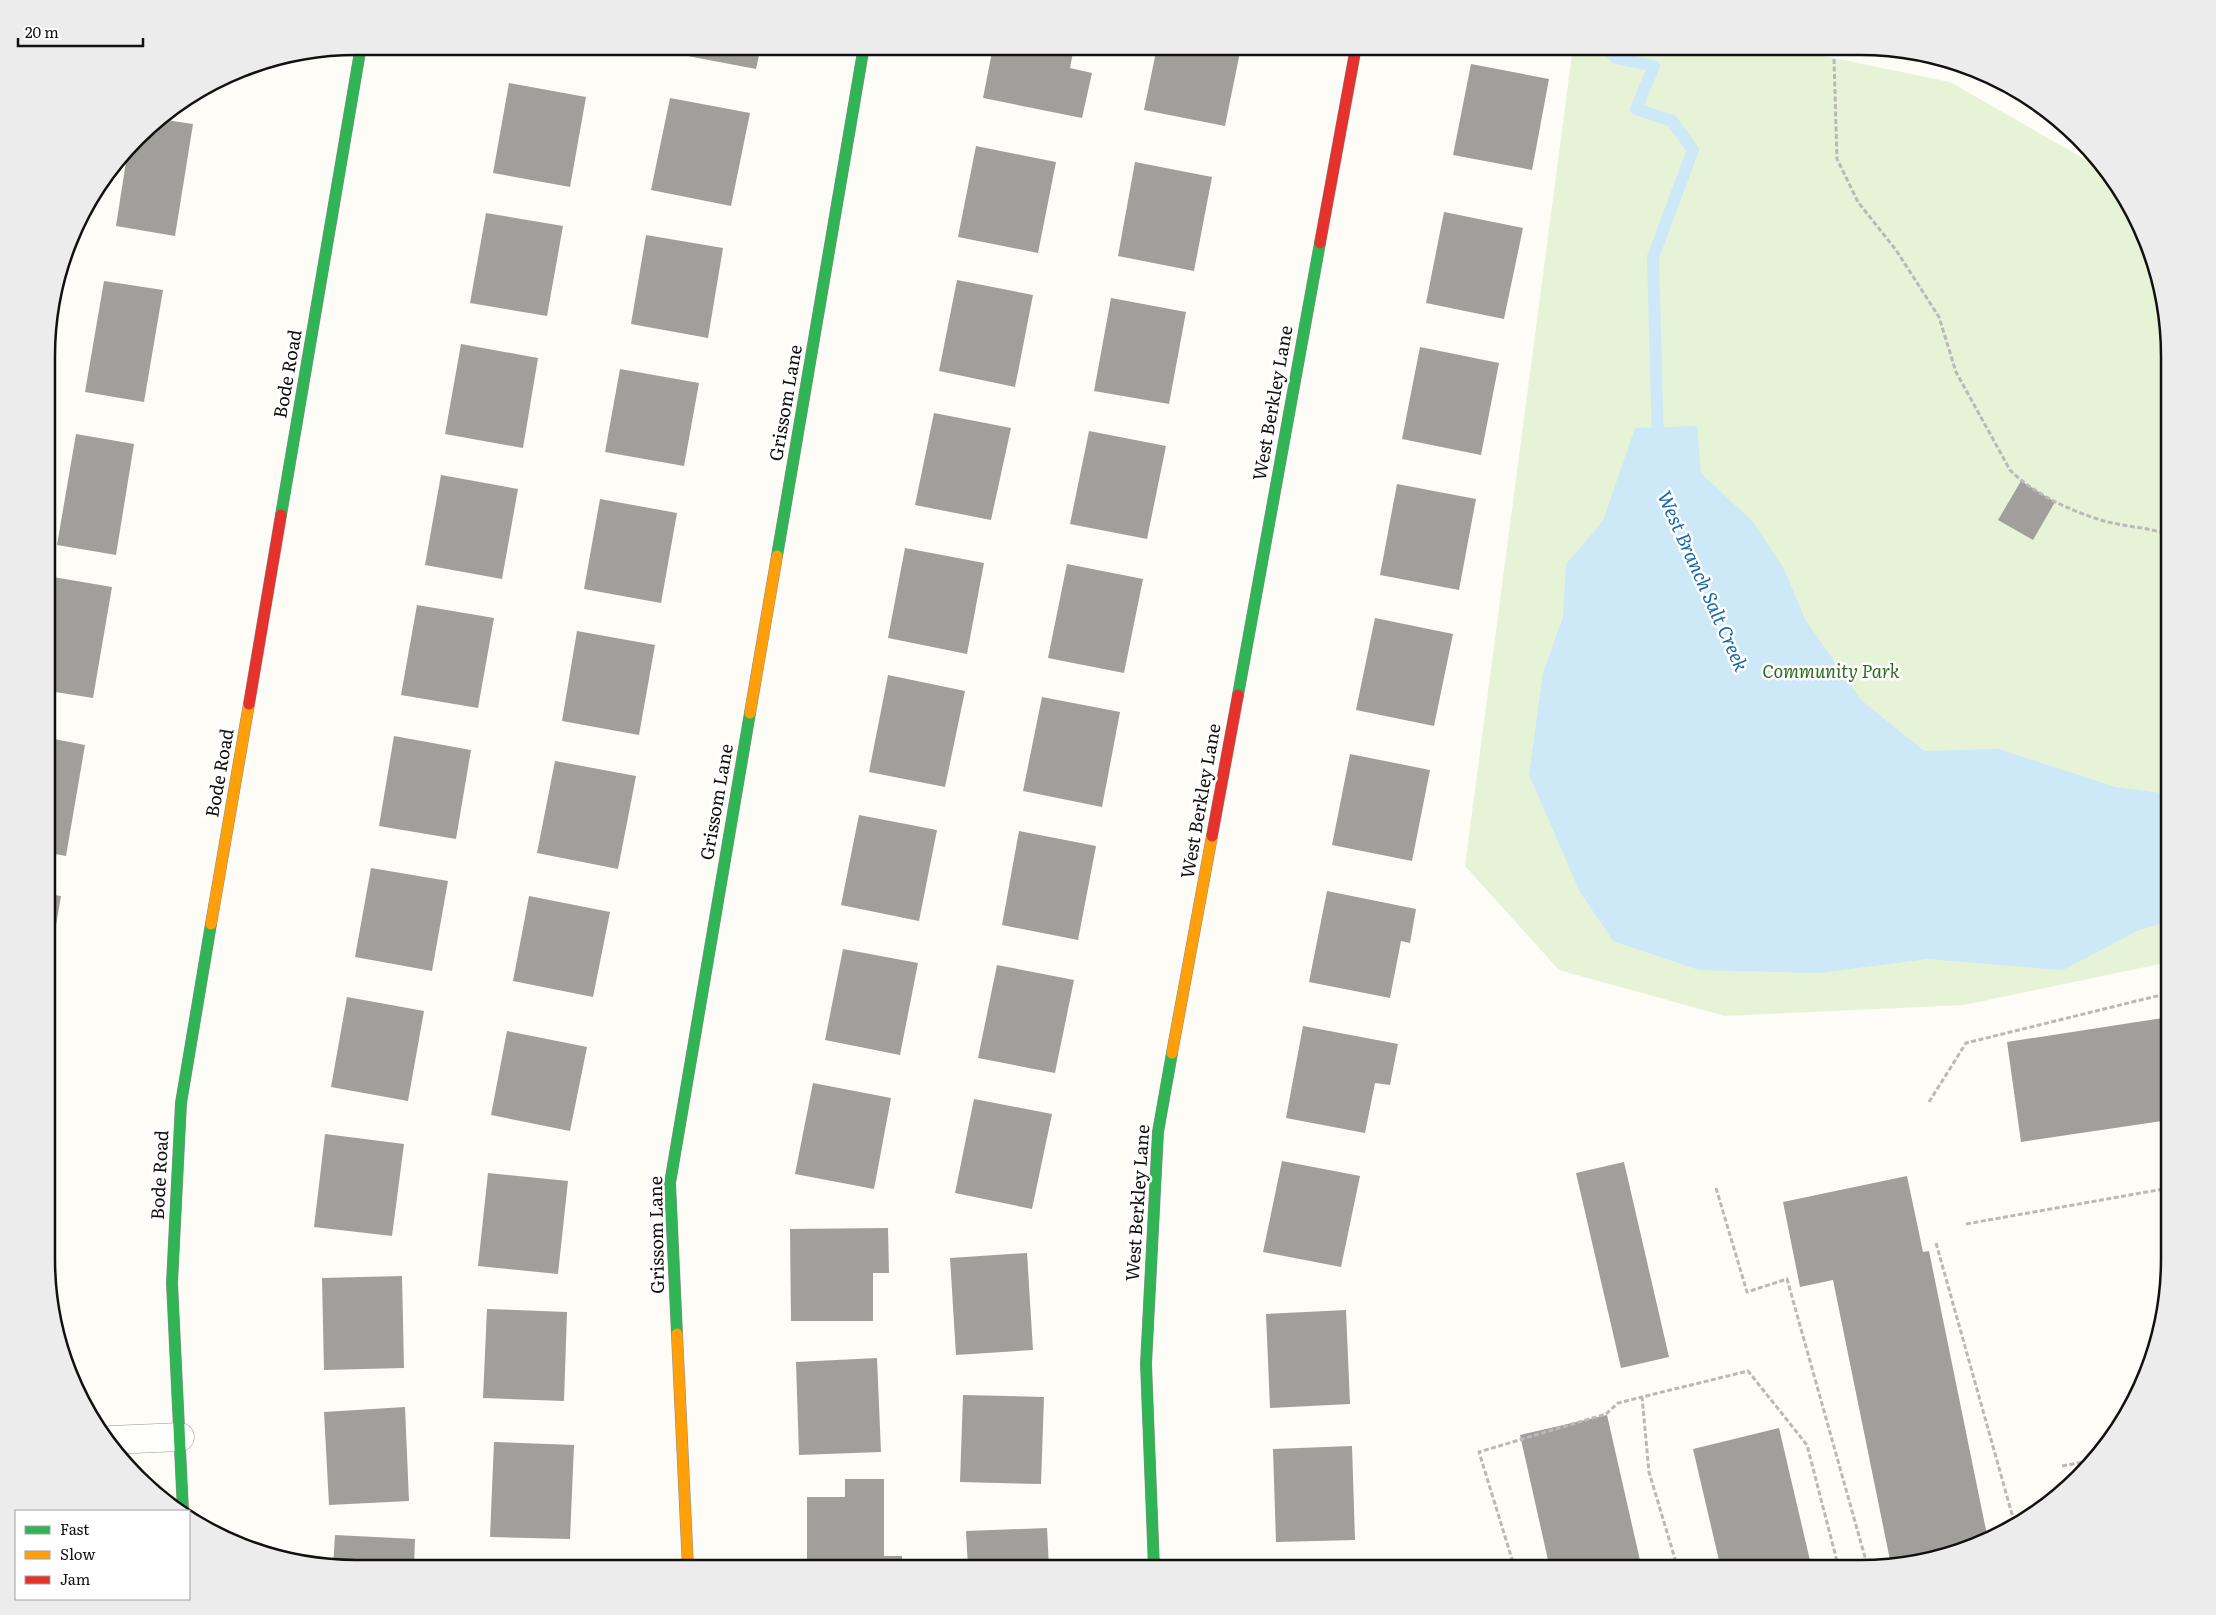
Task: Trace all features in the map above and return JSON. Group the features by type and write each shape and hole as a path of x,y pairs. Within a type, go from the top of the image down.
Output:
{"street":[{"name":"Bode Road","path":"183,1505 172,1283 181,1103 360,55"},
{"name":"Grissom Lane","path":"688,1560 670,1183 862,55"},
{"name":"West Berkley Lane","path":"1154,1560 1146,1364 1158,1132 1355,55"},
{"path":"116,1440 180,1438"}],"path":[{"path":"1834,59 1837,159 1858,202 1896,250 1939,317 1956,372 2010,470 2021,481 2055,502 2105,521 2161,533"},
{"path":"1929,1102 1966,1043 2161,995"},
{"path":"1716,1188 1747,1292 1787,1279 1866,1560"},
{"path":"1966,1224 2161,1189"},
{"path":"1936,1243 2014,1517"},
{"path":"1512,1560 1479,1452 1606,1414 1618,1403 1748,1371 1807,1445 1837,1560"},
{"path":"1642,1397 1649,1472 1675,1560"},
{"path":"2062,1466 2081,1462"}],"green space":[{"name":"Community Park","path":"1572,55 1819,55 1950,82 2089,162 2121,206 2138,241 2151,278 2160,336 2161,964 1964,1005 1725,1016 1559,970 1465,866"}],"water":[{"path":"1697,426 1701,473 1753,522 1784,569 1805,619 1861,700 1924,751 1999,749 2115,787 2161,793 2161,923 2139,930 2063,970 1927,959 1819,973 1699,970 1613,941 1580,892 1529,775 1543,673 1563,617 1566,564 1603,521 1635,428"}],"building":[{"path":"682,55 759,55 756,69"},
{"path":"991,55 1072,55 1070,68 1092,73 1082,118 983,98"},
{"path":"1155,55 1239,55 1225,126 1144,110"},
{"path":"1471,64 1549,79 1532,170 1453,155"},
{"path":"509,83 586,97 570,187 493,173"},
{"path":"670,98 750,113 731,206 651,190"},
{"path":"169,120 193,124 175,236 116,226 126,163 143,143"},
{"path":"976,146 1056,162 1038,253 958,237"},
{"path":"1135,162 1212,177 1194,271 1118,256"},
{"path":"1444,212 1523,228 1504,319 1426,303"},
{"path":"486,213 563,226 547,316 470,303"},
{"path":"646,235 723,248 708,338 631,324"},
{"path":"957,280 1033,295 1015,387 939,371"},
{"path":"104,281 163,290 144,402 85,392"},
{"path":"1111,298 1186,312 1169,404 1094,391"},
{"path":"461,344 538,358 523,448 445,434"},
{"path":"1420,347 1499,363 1481,455 1402,439"},
{"path":"620,369 699,383 684,466 605,452"},
{"path":"934,413 1011,428 991,520 915,505"},
{"path":"1089,431 1166,446 1147,539 1070,524"},
{"path":"76,434 134,444 116,555 57,545"},
{"path":"441,475 518,489 502,579 425,565"},
{"path":"2021,481 2055,502 2033,540 1998,520"},
{"path":"1397,484 1476,499 1459,590 1380,575"},
{"path":"600,499 677,513 661,603 584,589"},
{"path":"905,548 984,563 967,654 888,638"},
{"path":"1067,564 1143,579 1124,673 1048,658"},
{"path":"55,577 112,587 93,698 55,692"},
{"path":"417,605 494,618 478,708 401,695"},
{"path":"1375,618 1453,634 1434,726 1356,710"},
{"path":"577,631 655,645 639,735 562,721"},
{"path":"888,675 965,691 945,787 869,772"},
{"path":"1042,697 1120,712 1102,807 1023,791"},
{"path":"394,736 471,750 456,839 379,826"},
{"path":"55,739 85,745 66,856 55,854"},
{"path":"1350,754 1430,770 1412,861 1332,845"},
{"path":"555,761 636,776 618,869 537,853"},
{"path":"859,815 937,830 919,921 841,905"},
{"path":"1019,831 1096,846 1078,940 1002,925"},
{"path":"371,868 448,881 432,971 355,957"},
{"path":"1327,891 1416,909 1410,943 1401,941 1390,998 1309,982"},
{"path":"55,895 61,896 55,931"},
{"path":"529,896 610,912 593,997 513,981"},
{"path":"843,949 918,963 900,1055 825,1040"},
{"path":"997,965 1074,980 1055,1073 978,1058"},
{"path":"347,997 424,1011 408,1101 331,1087"},
{"path":"2161,1018 2161,1121 2021,1142 2007,1042"},
{"path":"1303,1026 1398,1044 1390,1085 1375,1083 1365,1133 1286,1118"},
{"path":"507,1031 587,1047 570,1131 491,1115"},
{"path":"813,1083 891,1098 874,1189 795,1174"},
{"path":"974,1099 1052,1114 1032,1209 955,1193"},
{"path":"325,1134 404,1144 392,1236 314,1227"},
{"path":"1282,1161 1360,1176 1341,1267 1263,1252"},
{"path":"1624,1162 1669,1357 1621,1368 1576,1173"},
{"path":"488,1173 568,1181 558,1274 478,1266"},
{"path":"1907,1176 1923,1252 1929,1251 1986,1532 1938,1550 1890,1558 1833,1280 1800,1287 1783,1202"},
{"path":"888,1228 889,1273 873,1273 873,1321 791,1321 790,1229"},
{"path":"1027,1253 1033,1350 956,1355 950,1258"},
{"path":"402,1276 404,1368 324,1370 322,1278"},
{"path":"487,1309 567,1312 564,1401 483,1398"},
{"path":"1346,1310 1350,1404 1270,1408 1266,1314"},
{"path":"877,1358 881,1452 799,1455 796,1362"},
{"path":"963,1395 1044,1397 1041,1484 960,1482"},
{"path":"405,1407 409,1501 329,1505 324,1412"},
{"path":"1607,1415 1640,1560 1548,1560 1520,1435"},
{"path":"1779,1428 1810,1560 1719,1560 1693,1449"},
{"path":"494,1442 574,1445 570,1539 490,1537"},
{"path":"1352,1446 1355,1540 1276,1542 1273,1449"},
{"path":"845,1479 884,1479 884,1556 902,1556 902,1560 807,1560 807,1497 845,1497"},
{"path":"1047,1528 1049,1560 968,1560 966,1531"},
{"path":"335,1535 415,1539 414,1560 334,1559"}],"waterway":[{"name":"West Branch Salt Creek","path":"1613,55 1616,58 1654,66 1636,109 1672,121 1693,150 1653,257 1658,443"}],"traffic: fast":[{"path":"281,515 359,55"},
{"path":"777,556 862,55"},
{"path":"1238,695 1320,243"},
{"path":"677,1334 670,1183 750,713"},
{"path":"183,1505 172,1283 181,1103 211,924"},
{"path":"1154,1560 1146,1364 1158,1132 1172,1053"}],"traffic: slow":[{"path":"750,713 777,556"},
{"path":"211,924 249,704"},
{"path":"1172,1053 1212,836"},
{"path":"677,1334 688,1560"}],"traffic: jam":[{"path":"1320,243 1355,55"},
{"path":"249,704 281,515"},
{"path":"1212,836 1238,695"}]}
